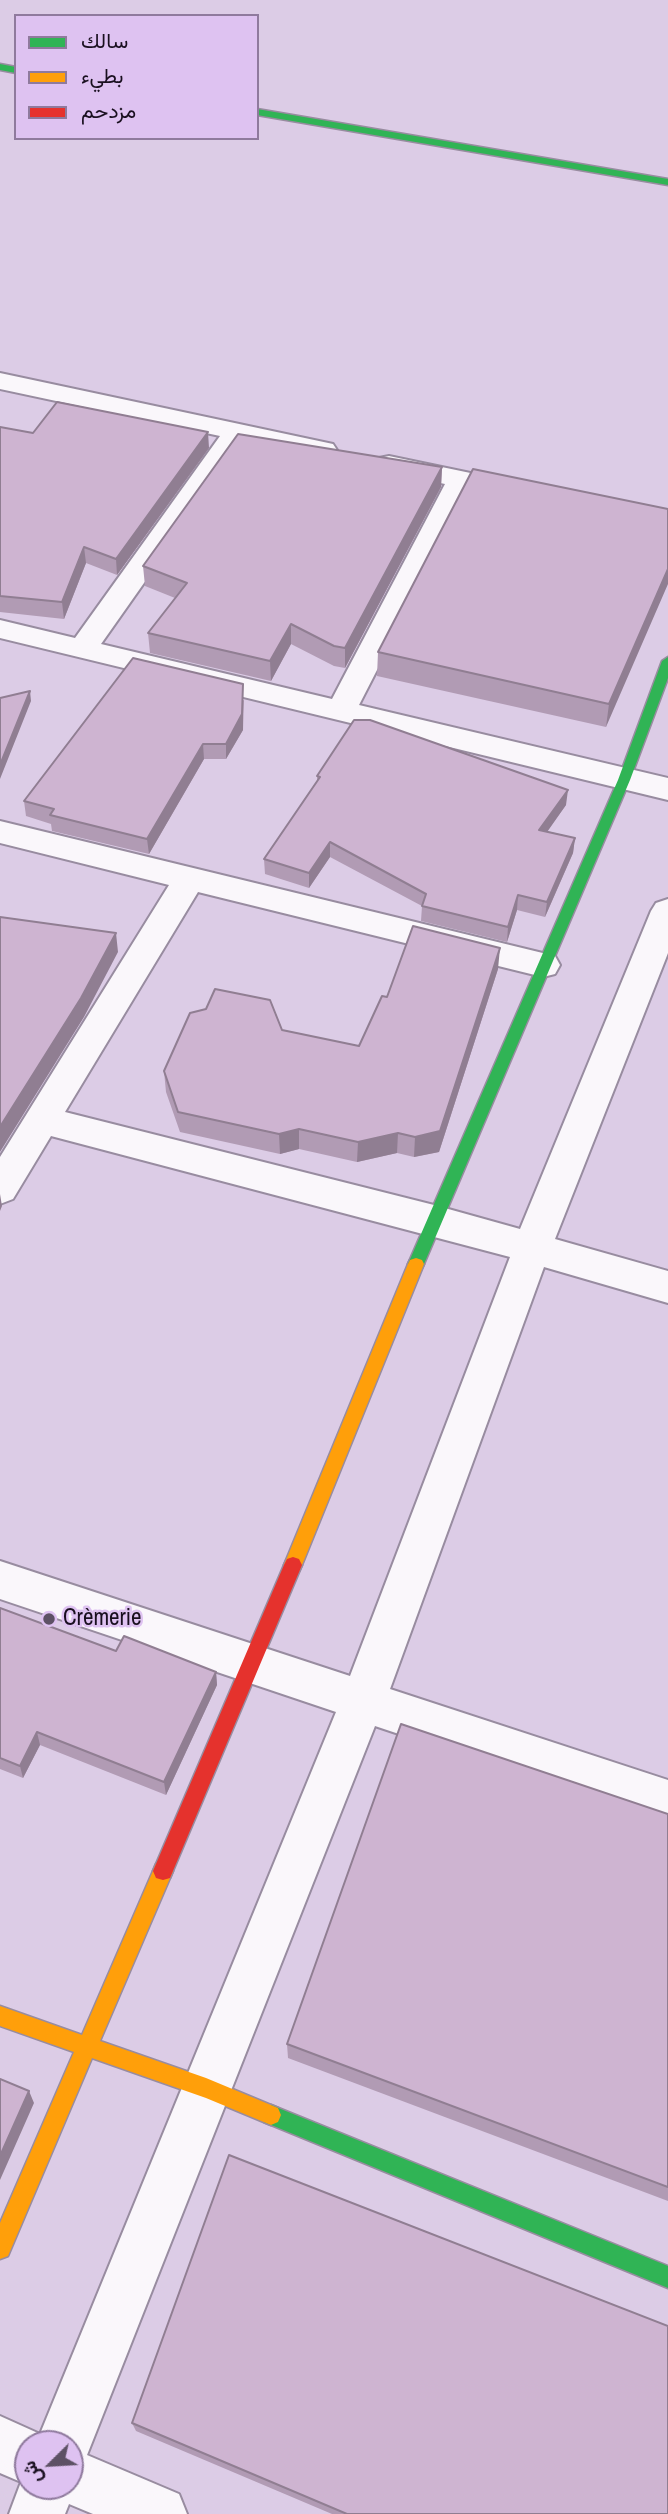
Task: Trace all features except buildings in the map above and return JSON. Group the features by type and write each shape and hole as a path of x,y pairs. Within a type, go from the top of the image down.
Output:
{"street":[{"path":"259,112 668,182"},
{"path":"6,390 237,432 538,496"},
{"path":"82,649 237,432"},
{"path":"341,710 461,480"},
{"path":"0,629 668,789"},
{"path":"0,2248 253,1664 434,1220 624,780 668,661"},
{"path":"0,832 543,965"},
{"path":"0,1189 190,877"},
{"path":"70,2430 363,1700 531,1250 668,911"},
{"path":"41,1120 434,1220 531,1250 668,1287"},
{"path":"0,1580 668,1802"},
{"path":"0,2016 206,2088 668,2277"},
{"path":"84,2482 159,2514"}],"traffic: fast":[{"path":"0,67 14,70"},
{"path":"259,112 668,182"},
{"path":"416,1264 624,780 668,661"},
{"path":"271,2115 668,2277"}],"traffic: slow":[{"path":"293,1565 416,1264"},
{"path":"0,2248 163,1871"},
{"path":"0,2016 206,2088 271,2115"}],"traffic: jam":[{"path":"163,1871 293,1565"}],"place":[{"name":"Crèmerie","path":"49,1619"}]}
